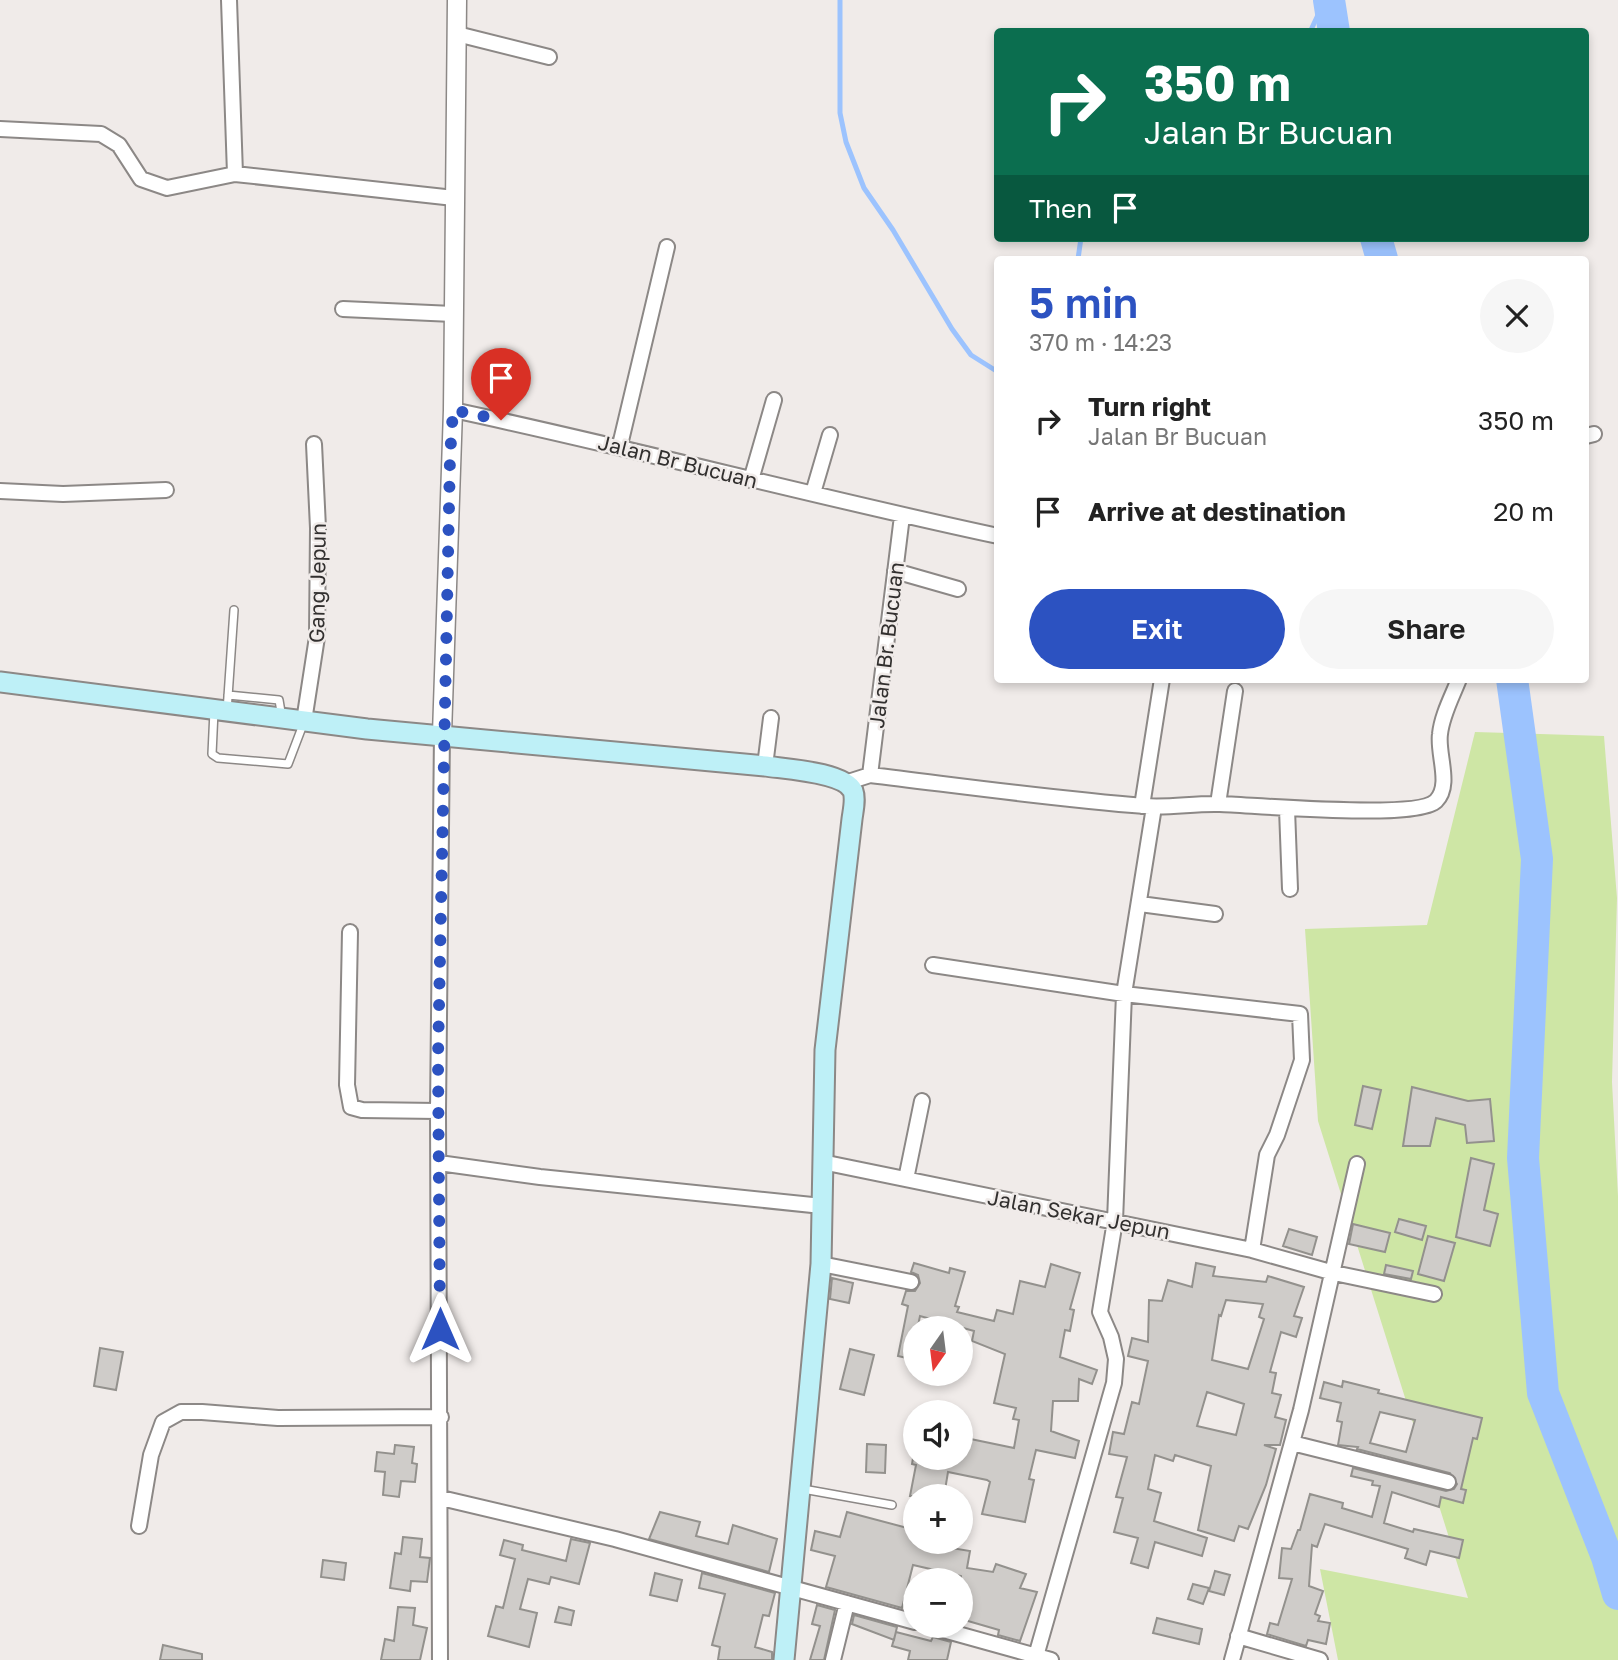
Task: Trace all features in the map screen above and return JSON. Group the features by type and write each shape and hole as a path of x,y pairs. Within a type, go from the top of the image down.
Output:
{"main road":[{"path":"0,682 223,706 304,721 765,766 826,775 845,783 854,794 825,1050 821,1264 784,1660"}],"street":[{"path":"229,0 235,174"},
{"path":"440,1660 438,1111 442,734 453,410 457,0"},
{"path":"457,34 549,57"},
{"path":"0,130 102,134 119,145 141,179 149,184 167,188 235,174 454,198"},
{"path":"620,445 667,247"},
{"path":"343,309 453,314"},
{"path":"751,480 774,400"},
{"name":"Jalan Br Bucuan","path":"453,410 620,445 751,480 994,535"},
{"path":"813,493 830,435"},
{"name":"Gang Jepun","path":"304,721 317,637 318,528 314,444"},
{"path":"0,491 63,494 166,490"},
{"name":"Jalan Br. Bucuan","path":"870,775 902,516"},
{"path":"895,571 958,589"},
{"path":"1036,1656 1114,1383 1113,1348 1100,1312 1115,1221 1124,994 1140,904 1162,683"},
{"path":"845,783 870,775 1148,806 1218,804 1287,809 1400,809 1429,806 1438,800 1444,785 1439,736 1443,717 1457,683"},
{"path":"1218,804 1235,691"},
{"path":"765,766 771,718"},
{"path":"1287,809 1290,889"},
{"path":"1140,904 1215,914"},
{"path":"350,933 347,1085 351,1107 362,1110 438,1111"},
{"path":"933,965 1124,994 1294,1012 1302,1017 1299,1030 1302,1060 1277,1135 1267,1155 1252,1250"},
{"path":"906,1179 922,1101"},
{"path":"439,1163 540,1177 822,1206"},
{"name":"Jalan Sekar Jepun","path":"822,1163 1252,1250 1334,1273 1434,1294"},
{"path":"1232,1660 1292,1443 1334,1273 1357,1164"},
{"path":"821,1264 911,1282"},
{"path":"139,1526 151,1455 163,1422 181,1412 278,1418 441,1417"},
{"path":"1292,1443 1448,1482"},
{"path":"441,1498 615,1539 903,1619"},
{"path":"833,1660 847,1603"},
{"path":"1238,1636 1320,1660"},
{"path":"972,1638 1051,1660"}],"lane":[{"path":"234,610 223,706 212,754 218,758 288,764 304,721"},
{"path":"799,1489 892,1505"}],"green space":[{"path":"1475,732 1604,736 1617,898 1612,1082 1618,1196 1618,1660 1338,1660 1320,1569 1468,1598 1318,1121 1305,929 1427,925"}],"building":[{"path":"1363,1086 1381,1090 1372,1129 1355,1125"},
{"path":"1412,1087 1468,1101 1490,1099 1494,1141 1467,1143 1465,1125 1436,1118 1430,1146 1403,1146"},
{"path":"1471,1158 1494,1164 1484,1210 1498,1214 1490,1246 1456,1237"},
{"path":"1399,1219 1426,1226 1422,1240 1395,1232"},
{"path":"1353,1224 1390,1233 1385,1252 1349,1244"},
{"path":"1289,1229 1317,1237 1312,1255 1283,1246"},
{"path":"1428,1236 1455,1243 1444,1281 1418,1274"},
{"path":"914,1263 949,1273 950,1268 965,1272 955,1306 959,1307 957,1312 994,1321 997,1310 1013,1314 1020,1281 1045,1287 1051,1264 1080,1273 1070,1309 1074,1310 1070,1331 1065,1330 1060,1357 1097,1370 1092,1384 1079,1379 1078,1401 1053,1401 1051,1431 1079,1441 1075,1458 1036,1450 1029,1479 1034,1480 1025,1522 982,1514 990,1482 987,1480 948,1472 946,1484 912,1484 915,1470 973,1470 973,1439 1014,1448 1019,1420 1013,1419 1016,1408 994,1403 1005,1354 973,1341 973,1316 906,1316 908,1306 902,1304 906,1291 915,1291 920,1283 918,1275 911,1272"},
{"path":"1196,1263 1215,1267 1213,1276 1266,1282 1268,1276 1304,1287 1294,1316 1302,1318 1296,1337 1281,1332 1270,1372 1276,1373 1272,1393 1281,1395 1275,1417 1286,1420 1280,1445 1264,1445 1276,1449 1266,1485 1248,1529 1239,1526 1234,1541 1198,1530 1211,1466 1175,1455 1173,1461 1155,1455 1148,1489 1161,1493 1154,1521 1207,1538 1202,1556 1155,1542 1148,1568 1131,1563 1138,1538 1114,1532 1123,1498 1116,1497 1127,1457 1109,1454 1113,1432 1124,1434 1132,1402 1139,1404 1148,1361 1128,1356 1132,1338 1148,1342 1149,1300 1162,1301 1168,1280 1192,1287","holes":["1226,1300 1263,1304 1259,1317 1264,1319 1248,1369 1212,1360 1219,1315 1221,1316","1207,1392 1244,1404 1236,1435 1197,1426"]},
{"path":"1386,1265 1413,1271 1411,1279 1384,1274"},
{"path":"832,1278 853,1283 849,1303 830,1299"},
{"path":"903,1331 903,1357 898,1356"},
{"path":"100,1348 123,1352 116,1390 94,1386"},
{"path":"850,1349 874,1355 864,1395 840,1389"},
{"path":"1343,1381 1379,1390 1378,1393 1482,1418 1477,1439 1473,1438 1461,1489 1466,1490 1463,1503 1441,1497 1439,1507 1392,1492 1384,1523 1413,1532 1414,1529 1463,1540 1459,1558 1430,1551 1426,1565 1405,1558 1408,1549 1325,1524 1317,1547 1312,1545 1309,1586 1323,1591 1315,1614 1320,1616 1318,1621 1330,1623 1326,1644 1308,1640 1306,1646 1267,1634 1270,1623 1278,1625 1292,1579 1279,1578 1282,1548 1291,1549 1300,1530 1310,1494 1343,1503 1342,1508 1372,1517 1380,1486 1372,1485 1373,1481 1351,1476 1353,1468 1446,1491 1454,1489 1457,1484 1450,1473 1357,1449 1358,1447 1338,1445 1342,1422 1337,1421 1341,1403 1320,1398 1324,1382 1342,1387","holes":["1380,1412 1415,1420 1406,1452 1370,1443"]},
{"path":"867,1444 886,1445 885,1473 866,1472"},
{"path":"395,1445 414,1447 412,1463 417,1464 415,1482 401,1481 399,1497 383,1495 385,1472 375,1471 377,1452 394,1454"},
{"path":"660,1512 700,1522 696,1536 728,1544 733,1525 777,1539 769,1572 649,1539"},
{"path":"847,1512 903,1527 903,1554 969,1554 967,1568 926,1568 913,1565 912,1568 903,1568 902,1608 826,1587 835,1556 811,1550 815,1531 840,1537"},
{"path":"403,1537 422,1539 420,1557 430,1558 427,1582 411,1581 410,1591 390,1588 395,1553 401,1554"},
{"path":"571,1539 590,1543 579,1584 551,1577 549,1584 528,1579 520,1609 537,1613 529,1647 488,1636 496,1606 503,1608 515,1559 500,1555 504,1540 523,1545 522,1550 566,1561"},
{"path":"323,1560 346,1563 344,1580 321,1577"},
{"path":"996,1564 1026,1574 1020,1588 1037,1592 1020,1641 998,1635 999,1630 973,1622 973,1569 993,1572"},
{"path":"1215,1571 1230,1575 1224,1595 1209,1591"},
{"path":"655,1573 682,1580 677,1601 650,1595"},
{"path":"702,1573 775,1593 769,1616 763,1615 755,1647 772,1652 772,1660 718,1660 720,1647 712,1645 725,1594 699,1588"},
{"path":"1193,1584 1209,1588 1203,1604 1188,1599"},
{"path":"817,1605 835,1610 824,1660 810,1660 820,1626 812,1624"},
{"path":"398,1607 415,1608 413,1625 427,1628 420,1660 381,1660 385,1639 394,1641"},
{"path":"559,1607 574,1611 571,1625 555,1622"},
{"path":"854,1615 897,1627 894,1640 852,1624"},
{"path":"1157,1618 1202,1629 1199,1644 1153,1633"},
{"path":"896,1632 903,1634 903,1638 931,1641 937,1638 951,1642 947,1660 908,1660 910,1651 892,1646"},
{"path":"163,1645 202,1654 202,1660 160,1660"}],"waterway":[{"path":"840,0 840,113 846,142 864,188 893,230 952,329 971,355 994,369"},
{"path":"1312,28 1325,0"},
{"path":"1329,0 1333,28"},
{"path":"1078,256 1080,242"},
{"path":"1377,242 1381,256"},
{"path":"1513,683 1537,859 1523,1158 1543,1393 1607,1557 1618,1594"}],"route":[{"path":"440,1329 438,1058 442,734 453,410 501,420"}]}
